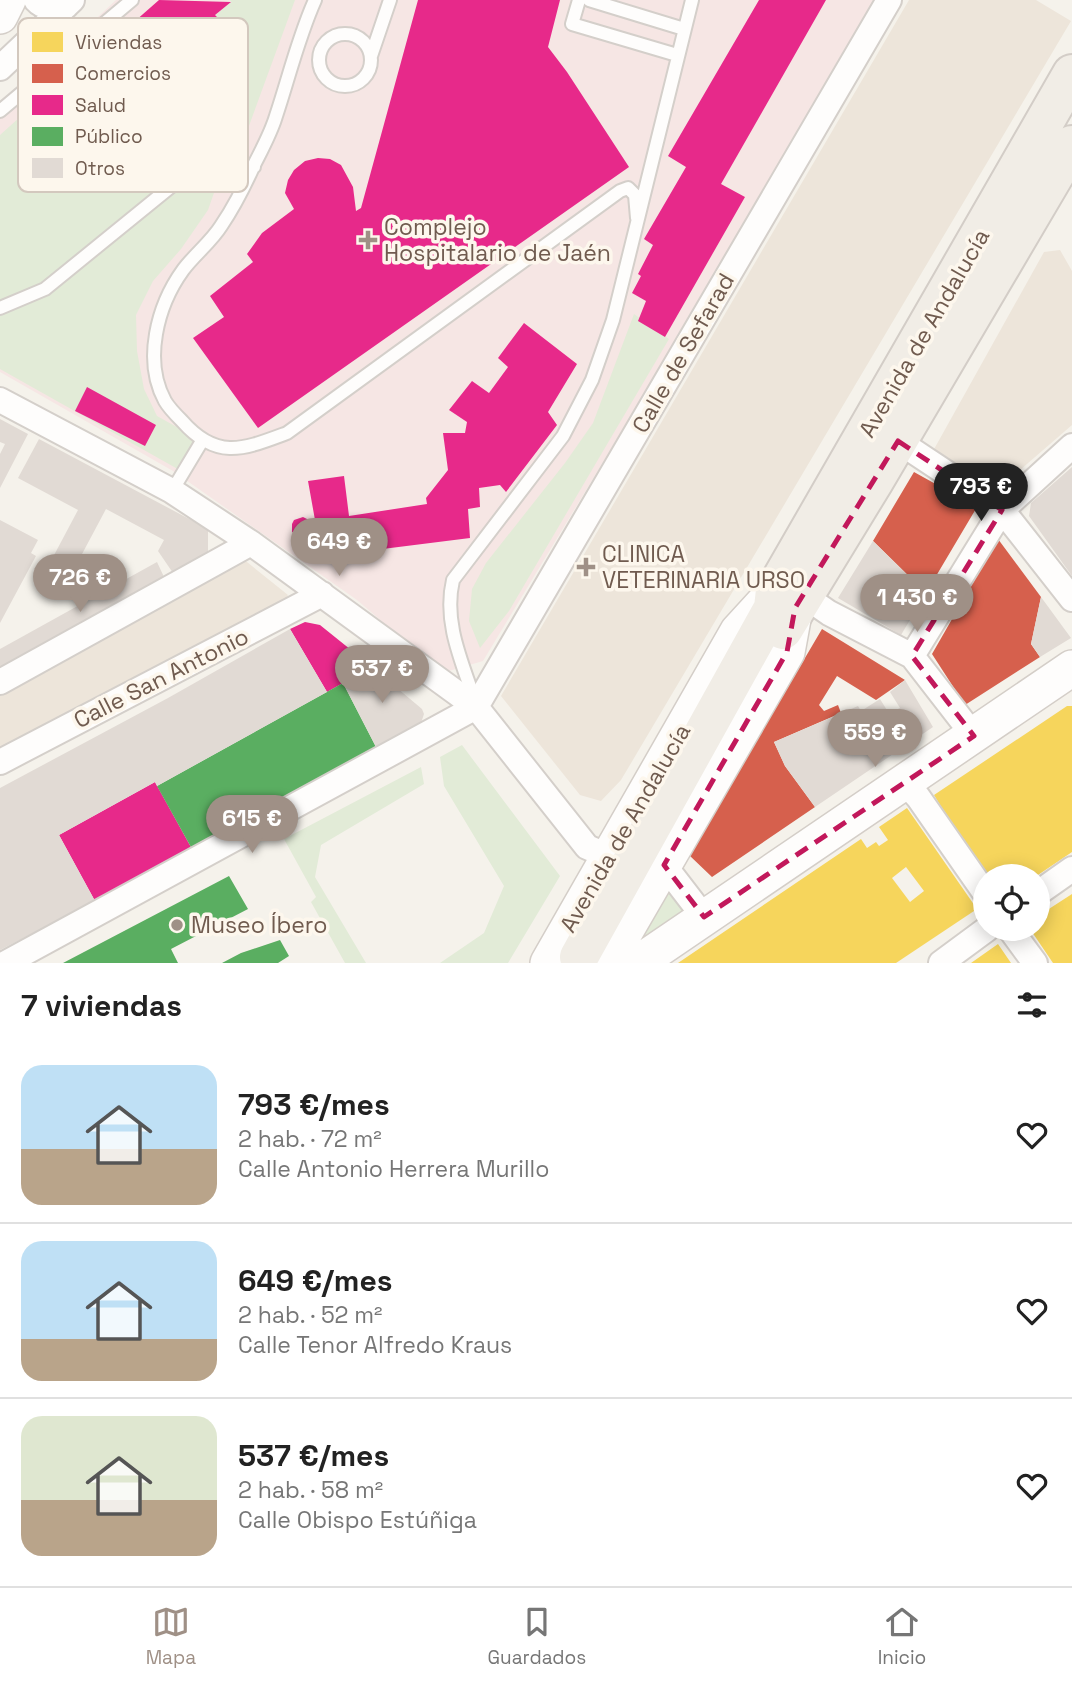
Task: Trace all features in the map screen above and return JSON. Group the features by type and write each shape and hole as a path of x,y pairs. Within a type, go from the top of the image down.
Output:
{"main road":[{"name":"Avenida de Andalucía","path":"581,962 791,598 1072,74"},
{"name":"Avenida de Andalucía","path":"791,598 898,440 1072,145"}],"street":[{"path":"0,16 8,0"},
{"path":"36,0 58,9 69,3"},
{"name":"Calle de Sefarad","path":"476,707 889,0"},
{"path":"53,18 69,3"},
{"path":"0,68 18,51"},
{"path":"0,400 172,491 251,543 476,707 587,847 608,856"},
{"path":"898,440 1002,510 1072,599"},
{"path":"912,656 1002,510 1072,446"},
{"path":"0,682 251,543"},
{"name":"Calle San Antonio","path":"0,762 322,594"},
{"path":"791,598 830,613 912,656 974,736"},
{"name":"Avenida de Andalucía","path":"581,962 608,856 738,631 791,598"},
{"name":"Avenida de Andalucía","path":"581,962 664,865 787,652 791,598"},
{"path":"638,963 1072,669"},
{"path":"6,963 476,707"},
{"path":"905,783 918,797 973,876"},
{"path":"664,865 704,916"},
{"path":"1050,885 1072,869"},
{"path":"941,963 973,939"},
{"path":"1019,941 1035,963"}],"lane":[{"path":"111,18 132,0"},
{"path":"248,178 275,119 315,0"},
{"path":"370,56 368,48 358,38 342,35 333,37 326,43 319,59 320,68 331,82 348,86 357,84 364,78 369,71 370,56 390,0"},
{"path":"579,0 572,24 677,55"},
{"path":"589,0 684,29"},
{"path":"476,707 452,632 449,598 453,580 563,436 592,380 613,320 692,0"},
{"path":"298,44 319,59"},
{"path":"0,111 18,96"},
{"path":"248,168 254,167"},
{"path":"240,192 221,227 183,270 168,294 156,340 153,365 166,403 195,436 224,449 244,449 287,433 620,191 628,188 635,195 638,218"},
{"path":"0,308 45,289 164,192"},
{"path":"172,491 202,441"}],"highlighted area":[{"path":"898,441 1002,510 912,656 974,736 704,917 664,865 787,652 795,608"}],"shaded area":[{"name":"Complejo Hospitalario de Jaén","path":"116,0 882,0 483,661 442,673 357,600 173,471 0,372 0,109 18,92 18,192 248,192 248,18 97,18"},
{"path":"909,0 1036,0 1071,21 621,780 601,801 580,795 501,696"},
{"path":"1060,250 1072,271 1072,425 998,489 933,451 1044,252"},
{"path":"242,558 288,595 283,603 0,752 0,692"}],"green space":[{"path":"230,0 295,0 248,129 248,18 217,18 215,15 231,2"},
{"path":"18,119 18,192 214,192 208,210 181,249 153,281 136,315 137,351 144,389 157,416 202,441 183,472 0,369 0,135"},
{"path":"634,314 669,339 509,611 480,648 469,621 472,589 486,563 593,423"},
{"path":"462,745 560,876 508,963 440,963 484,933 504,886 444,786 440,757"},
{"path":"421,767 424,784 321,845 315,877 366,963 345,963 311,902 316,897 284,839"},
{"path":"662,884 686,910 620,955"}],"building: Viviendas":[{"path":"1067,706 1072,706 1072,852 1050,867 1050,864 978,864 934,795"},
{"path":"907,808 973,903 973,912 896,963 678,963 861,839 867,848 876,842 879,846 888,840 879,827","holes":["906,867 924,891 910,902 892,878"]},
{"path":"1072,894 1072,963 1053,963 1038,941 1050,941 1050,908"},
{"path":"998,944 1011,963 971,963"}],"building: Comercios":[{"path":"914,472 977,507 926,593 873,541"},
{"path":"998,539 1041,597 1031,644 1040,657 965,705 932,654"},
{"path":"822,629 905,680 876,700 837,676 819,705 824,711 838,705 841,713 774,742 785,766 815,807 712,877 689,855"}],"building: Salud":[{"path":"159,0 231,2 215,15 218,18 139,18"},
{"path":"418,0 560,0 548,47 629,167 258,428 193,338 224,317 210,296 253,262 247,254 262,233 294,209 285,193 294,170 305,161 330,159 341,165 353,187 356,211 361,208"},
{"path":"759,0 826,0 721,184 745,197 665,337 638,321 646,301 632,293 641,276 638,274 653,245 644,239 686,167 668,156"},
{"path":"524,323 577,364 548,412 557,425 506,492 500,485 479,488 480,507 468,509 470,538 319,557 316,528 311,529 305,536 292,532 294,520 303,517 315,520 308,481 344,476 349,516 427,504 426,498 448,470 443,433 465,433 467,422 449,410 472,381 489,393 508,367 498,358"},
{"path":"87,387 156,425 145,446 75,411"},
{"path":"305,622 320,625 366,662 343,683 327,692 290,629"},
{"path":"155,782 192,849 95,901 59,835"}],"building: Público":[{"path":"343,683 376,747 192,849 157,786"},
{"name":"Museo Íbero","path":"229,876 248,909 171,949 178,963 63,963"},
{"name":"Museo Íbero","path":"280,940 289,956 278,963 222,963 241,953"}],"building: Otros":[{"path":"0,419 28,434 0,488 0,454 5,444 0,442"},
{"path":"39,439 208,529 208,554 173,573 158,551 164,540 106,509 65,586 44,574 78,510 18,478"},
{"path":"1072,467 1072,576 1029,516 1031,503"},
{"path":"0,520 38,540 31,553 36,556 0,623"},
{"path":"873,541 926,593 901,635 838,598"},
{"path":"157,562 164,577 0,668 0,649"},
{"path":"1041,597 1071,638 1040,657 1031,644"},
{"path":"290,629 327,692 157,786 155,782 59,835 95,901 0,950 0,788"},
{"path":"366,662 422,709 424,714 421,723 376,747 343,683"},
{"path":"905,680 933,727 815,807 785,766 774,742 858,706 861,711 880,699 895,718 901,714 898,709 900,708 890,692"}],"place":[{"name":"Complejo Hospitalario de Jaén","path":"368,240"},
{"name":"CLINICA VETERINARIA URSO","path":"586,567"},
{"name":"Museo Íbero","path":"177,925"}]}
